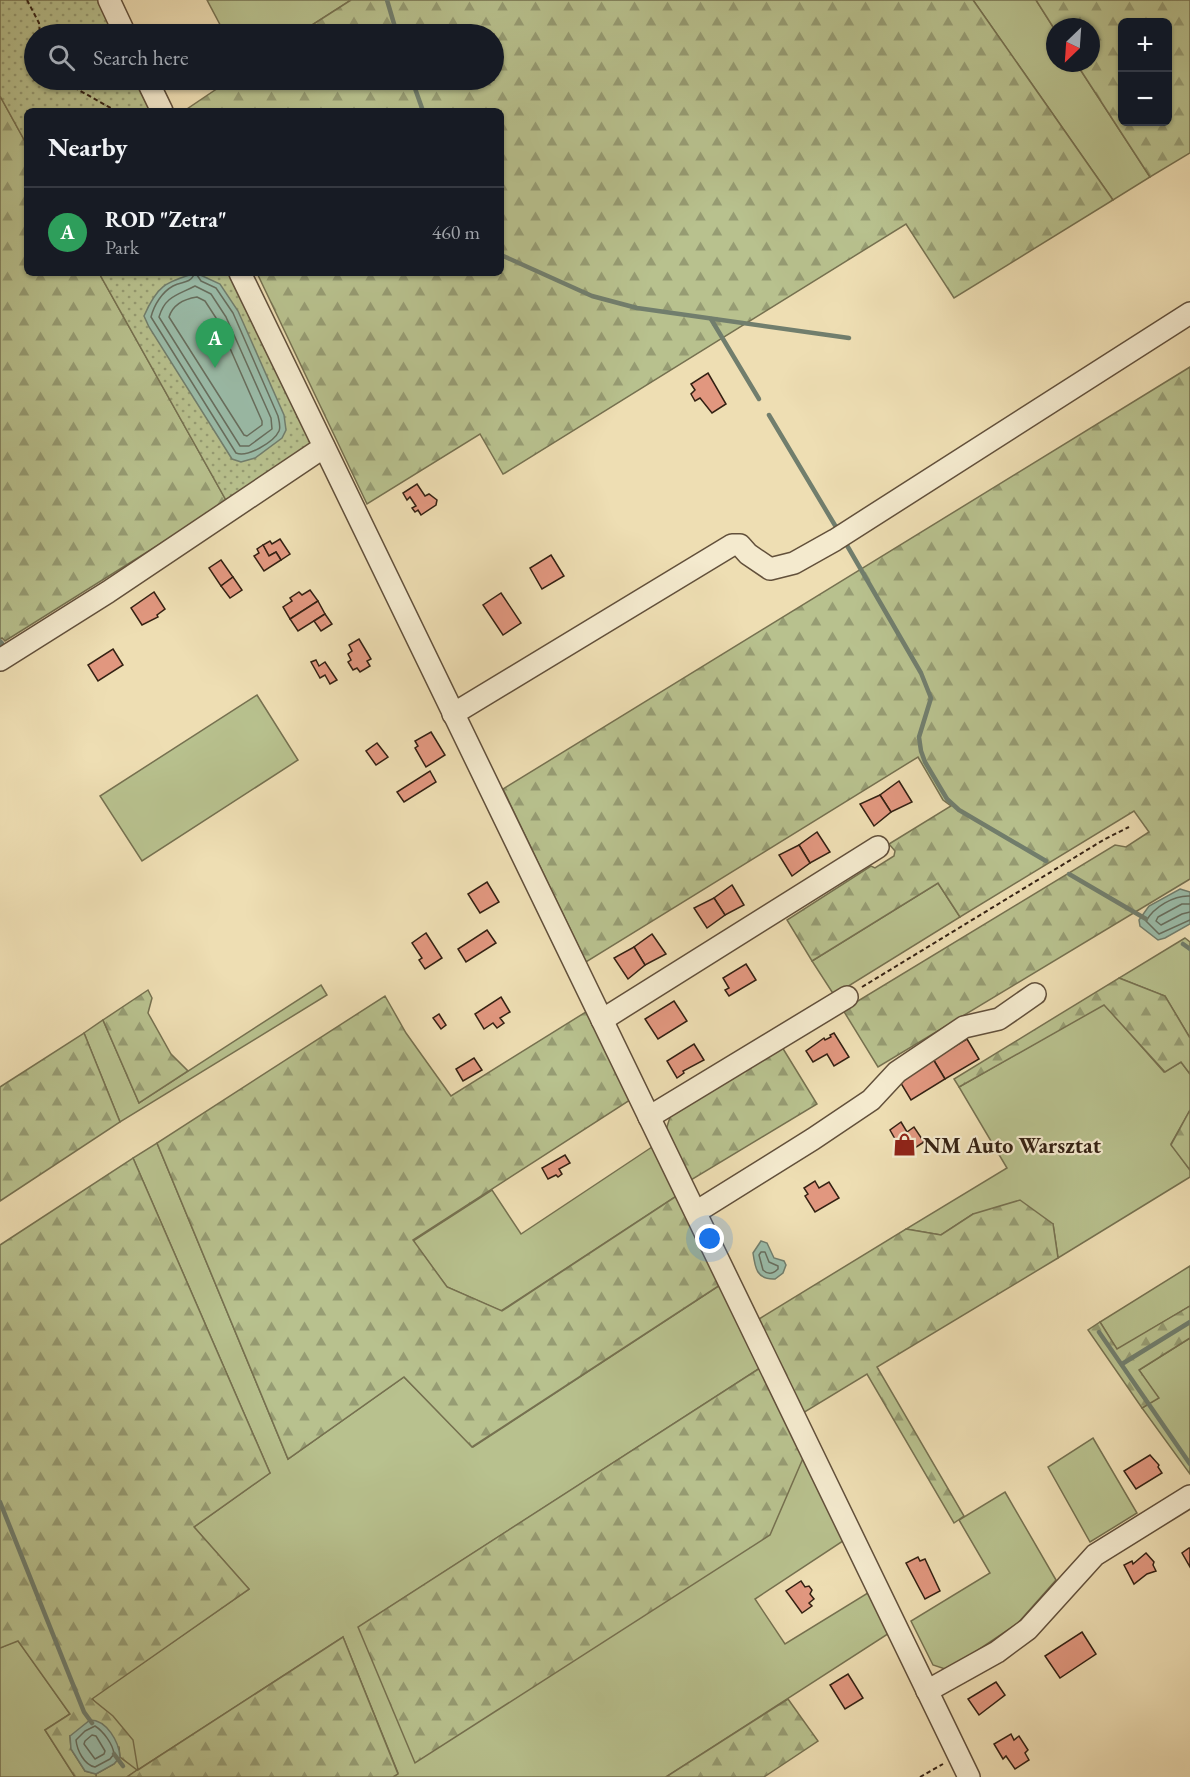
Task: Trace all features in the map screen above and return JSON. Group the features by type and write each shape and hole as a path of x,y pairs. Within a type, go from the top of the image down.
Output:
{"street":[{"path":"109,0 120,24"},
{"path":"152,90 161,108"},
{"path":"241,276 969,1777"},
{"path":"453,714 732,544 740,545 748,554 770,569 794,563 898,501 1190,313"},
{"path":"0,660 108,592 324,447"},
{"path":"602,1020 878,847"},
{"path":"696,1212 871,1100 897,1072 964,1027 999,1019 1035,994"},
{"path":"650,1117 846,996"},
{"path":"927,1691 997,1652 1028,1629 1095,1555 1190,1496"}],"path":[{"path":"27,0 39,24"},
{"path":"79,90 111,108"},
{"path":"846,996 1105,839 1129,827"},
{"path":"920,1777 958,1755"}],"green space":[{"path":"0,0 99,0 110,24 24,24 24,90 142,90 151,108 24,108 24,140 0,96"},
{"path":"207,0 351,0 314,24 220,24"},
{"path":"351,0 973,0 1113,200 954,298 906,224 505,473 503,474 480,434 367,504 258,276 504,276 504,108 188,108 215,90 504,90 504,24 314,24"},
{"path":"973,0 1036,0 1047,18 1046,72 1082,72 1150,177 1113,200"},
{"path":"1036,0 1190,0 1190,153 1150,177 1082,72 1100,72 1100,18 1047,18"},
{"path":"0,96 24,140 24,276 101,276 227,502 5,641 0,639"},
{"path":"101,276 232,276 315,445 227,502"},
{"path":"1190,367 1190,879 878,1067 843,1010 1115,845 1126,847 1149,832 1134,811 960,917 938,883 812,961 787,920 871,866 875,868 894,856 895,851 889,844 951,806 943,800 918,757 586,962 503,789"},
{"path":"257,695 298,760 142,861 100,796"},
{"path":"938,883 960,917 834,995 812,961"},
{"path":"1185,938 1190,942 1190,1038 1165,996 1119,978"},
{"path":"1119,978 1165,996 1190,1038 1190,1074 1181,1062 1165,1072 1104,1005 959,1087 954,1079"},
{"path":"321,985 327,995 120,1122 84,1033 103,1020 139,1103"},
{"path":"148,990 152,998 148,1013 171,1054 188,1071 139,1103 103,1020"},
{"path":"385,996 406,1033 451,1096 589,1010 630,1100 413,1240 447,1287 502,1311 678,1195 720,1285 472,1447 404,1377 288,1459 157,1143"},
{"path":"1104,1004 1164,1072 1181,1062 1190,1074 1190,1110 1171,1144 1190,1170 1190,1177 1058,1258 1053,1224 973,1214 941,1235 906,1229 1007,1168 959,1087"},
{"path":"84,1033 120,1122 0,1201 0,1087"},
{"path":"782,1047 817,1104 691,1180 666,1130 671,1114"},
{"path":"1190,1110 1190,1170 1171,1145"},
{"path":"157,1143 288,1459 404,1377 473,1447 720,1285 760,1368 359,1627 804,1456 846,1539 755,1599 785,1644 871,1591 894,1630 666,1777 393,1777 398,1773 343,1637 127,1777 96,1777 96,1774 114,1764 120,1757 138,1769 92,1698 249,1589 194,1527 270,1473 133,1158"},
{"path":"655,1145 678,1195 501,1311 447,1287 413,1241 492,1190 521,1234"},
{"path":"133,1158 270,1473 194,1527 249,1589 92,1699 113,1716 133,1740 138,1770 343,1637 398,1774 393,1777 127,1777 137,1770 120,1757 119,1747 70,1736 71,1749 85,1771 96,1774 96,1777 75,1777 45,1730 70,1714 18,1641 0,1648 0,1245"},
{"path":"1020,1200 1053,1224 1058,1258 877,1367 964,1516 954,1523 867,1374 803,1413 759,1319 906,1229 941,1235 973,1214"},
{"path":"1190,1266 1190,1306 1117,1350 1100,1322"},
{"path":"1190,1306 1190,1338 1139,1370 1159,1398 1142,1408 1088,1330 1100,1322 1117,1349"},
{"path":"1190,1338 1190,1474 1142,1408 1158,1398 1139,1370"},
{"path":"760,1368 804,1456 770,1535 415,1763 358,1627"},
{"path":"1093,1438 1137,1513 1090,1542 1048,1467"},
{"path":"1005,1492 1056,1580 1018,1623 948,1670 933,1665 911,1621 990,1573 959,1520"},
{"path":"18,1640 70,1714 45,1730 75,1777 0,1777 0,1648"},
{"path":"788,1699 818,1741 764,1777 666,1777"}],"water":[{"path":"186,276 203,276 220,284 238,311 284,415 286,430 282,438 255,458 241,462 232,459 144,316 158,292 177,279"},
{"path":"1180,889 1190,892 1190,924 1158,940 1140,926 1139,920 1149,906"},
{"path":"761,1241 767,1243 774,1258 784,1261 786,1265 783,1273 775,1279 764,1277 756,1268 753,1253"},
{"path":"90,1720 107,1728 117,1745 120,1757 114,1764 96,1774 85,1771 71,1749 70,1736"}],"building":[{"path":"708,373 726,404 712,413 700,398 695,401 691,394 695,390 691,384"},
{"path":"417,484 425,496 429,494 437,500 436,505 421,515 418,510 415,512 412,508 416,506 410,497 407,500 403,493"},
{"path":"280,539 290,554 281,560 276,552 269,556 263,545 270,541 272,544"},
{"path":"263,545 269,556 276,552 281,560 264,571 254,556 259,553 257,549"},
{"path":"551,555 564,576 542,589 530,568"},
{"path":"221,560 233,577 221,586 209,568"},
{"path":"233,577 242,590 230,598 221,586"},
{"path":"310,590 318,601 290,619 283,607 299,592 302,595"},
{"path":"154,592 165,609 157,615 158,617 142,625 131,608"},
{"path":"501,593 521,623 503,635 483,605"},
{"path":"318,601 325,614 298,631 290,619"},
{"path":"325,614 332,624 321,631 314,621"},
{"path":"359,639 371,659 367,661 370,666 360,672 357,668 353,670 348,662 351,660 348,654 352,651 349,645"},
{"path":"113,649 123,665 98,681 88,665"},
{"path":"316,660 319,666 325,662 337,680 330,684 325,675 320,678 311,662"},
{"path":"431,732 445,755 426,767 415,748 418,746 415,741"},
{"path":"377,743 388,757 376,765 366,751"},
{"path":"430,771 436,782 404,802 397,792"},
{"path":"899,781 912,802 891,812 880,795"},
{"path":"880,795 891,812 874,826 860,804"},
{"path":"817,832 830,852 810,863 799,845"},
{"path":"799,845 810,863 792,876 779,855"},
{"path":"487,882 499,902 480,913 468,894"},
{"path":"732,885 744,905 725,915 714,898"},
{"path":"714,898 725,915 707,928 694,908"},
{"path":"487,930 496,943 466,962 458,949"},
{"path":"426,933 442,958 425,969 419,960 422,958 412,943"},
{"path":"652,934 666,954 645,965 634,947"},
{"path":"634,947 645,965 628,979 614,958"},
{"path":"746,964 756,980 729,996 725,990 729,988 723,978"},
{"path":"501,997 510,1012 500,1018 504,1023 497,1028 493,1023 484,1029 475,1014"},
{"path":"674,1001 687,1021 658,1039 645,1019"},
{"path":"439,1014 446,1025 441,1029 433,1018"},
{"path":"834,1033 849,1057 834,1066 827,1054 813,1062 806,1051"},
{"path":"967,1039 979,1059 945,1079 933,1059"},
{"path":"694,1044 704,1060 683,1071 684,1073 677,1078 667,1061"},
{"path":"474,1058 482,1070 463,1081 456,1069"},
{"path":"933,1059 945,1079 911,1100 899,1080"},
{"path":"901,1122 907,1132 914,1127 924,1142 904,1155 890,1130"},
{"path":"565,1155 570,1163 559,1169 562,1174 558,1177 556,1175 548,1179 542,1168"},
{"path":"815,1181 819,1188 829,1182 839,1198 815,1212 805,1196 808,1194 804,1188"},
{"path":"1150,1455 1159,1465 1162,1473 1136,1489 1124,1471"},
{"path":"1190,1548 1190,1567 1182,1553"},
{"path":"1146,1553 1154,1562 1156,1571 1147,1574 1134,1584 1124,1565 1132,1561 1133,1564"},
{"path":"918,1557 920,1561 925,1559 940,1591 925,1599 906,1563"},
{"path":"801,1581 805,1587 809,1586 812,1590 810,1594 814,1599 809,1603 812,1606 802,1613 786,1591"},
{"path":"1082,1632 1096,1654 1060,1678 1045,1656"},
{"path":"848,1674 863,1698 845,1709 830,1685"},
{"path":"996,1682 1005,1695 979,1715 968,1699"},
{"path":"1011,1734 1014,1740 1019,1736 1028,1750 1025,1753 1029,1760 1015,1769 1006,1756 1003,1759 994,1744"}],"waterway":[{"path":"387,0 394,24"},
{"path":"416,90 422,108"},
{"path":"504,256 592,296 637,308 849,338"},
{"path":"711,319 759,399"},
{"path":"769,415 836,527"},
{"path":"845,542 921,673 931,698 919,737 921,751 947,799 959,810 1046,861"},
{"path":"0,641 2,643 0,644"},
{"path":"1069,874 1146,919"},
{"path":"1183,944 1190,949"},
{"path":"1122,1364 1190,1322"},
{"path":"1099,1332 1190,1464"},
{"path":"0,1502 84,1712 92,1723"},
{"path":"114,1754 123,1766"}],"place":[{"name":"ROD \"Zetra\"","path":"215,368"},
{"name":"NM Auto Warsztat","path":"905,1145"}]}
